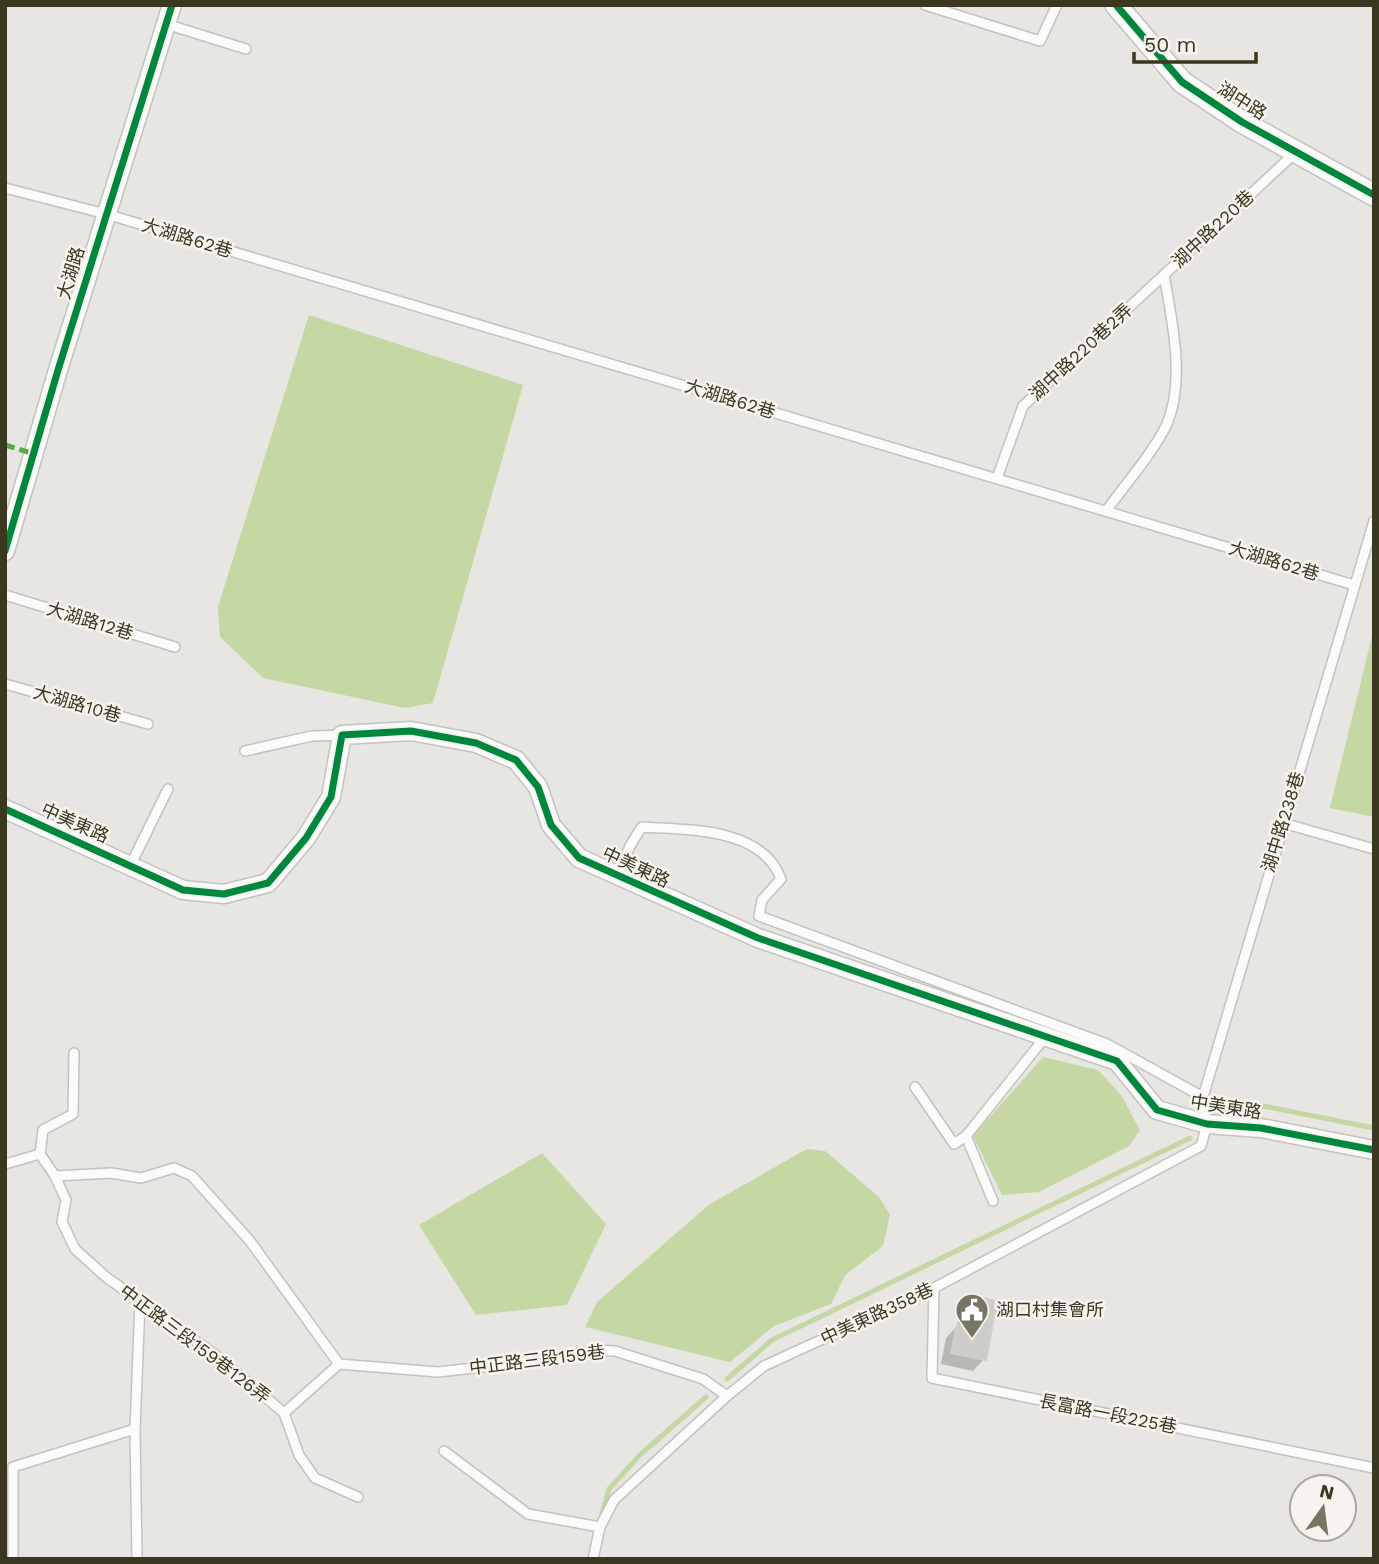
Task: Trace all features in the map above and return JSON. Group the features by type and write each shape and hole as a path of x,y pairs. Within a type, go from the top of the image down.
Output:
{"street":[{"name":"大湖路","path":"5,551 172,5"},
{"name":"湖中路","path":"1116,5 1182,82 1242,122 1374,195"},
{"name":"中美東路","path":"5,809 183,890 224,894 268,883 306,838 331,797 342,734 411,731 476,743 516,760 538,787 551,825 579,858 623,879 758,938 1117,1061 1157,1110 1207,1124 1261,1128 1374,1150"}],"lane":[{"path":"925,5 1040,41 1057,5"},
{"path":"166,24 246,49"},
{"name":"湖中路220巷","path":"1107,511 1166,425 1174,395 1176,341 1164,275 1297,152"},
{"name":"大湖路62巷","path":"5,188 106,214 1354,585"},
{"name":"湖中路220巷2弄","path":"997,478 1023,406 1164,275"},
{"name":"湖中路238巷","path":"1207,1124 1203,1097 1374,521"},
{"name":"大湖路12巷","path":"5,595 175,647"},
{"name":"大湖路10巷","path":"5,684 148,724"},
{"path":"246,751 312,736 342,734"},
{"path":"130,866 168,789"},
{"path":"1283,823 1374,849"},
{"path":"623,879 622,865 629,846 642,827 697,831 745,841 775,864 781,879 762,900 760,916 1107,1044 1203,1097"},
{"path":"915,1087 954,1144 966,1136 1046,1036"},
{"path":"5,1164 40,1154 43,1130 73,1114 74,1053"},
{"name":"中美東路358巷","path":"593,1559 600,1527 614,1500 727,1396 764,1366 934,1288 1201,1146 1207,1124"},
{"path":"966,1136 993,1201"},
{"name":"中正路三段159巷126弄","path":"40,1154 66,1200 62,1222 75,1249 140,1301 217,1356 284,1413 299,1455 315,1478 358,1497"},
{"path":"55,1177 111,1172 141,1178 174,1168 192,1177 250,1241 339,1364 284,1413"},
{"name":"長富路一段225巷","path":"934,1288 932,1378 1374,1468"},
{"path":"137,1559 135,1429 140,1301"},
{"name":"中正路三段159巷","path":"339,1364 438,1372 553,1359 594,1350 615,1351 703,1379 727,1396"},
{"path":"13,1559 13,1468 135,1429"},
{"path":"444,1451 528,1514 600,1527"}],"shaded area":[{"path":"309,315 523,385 433,703 405,708 263,678 220,637 218,607"},
{"path":"1374,628 1374,817 1330,808"},
{"path":"1043,1057 1098,1070 1121,1095 1140,1130 1129,1146 1039,1192 1002,1195 973,1136"},
{"path":"807,1149 825,1151 879,1197 890,1215 883,1246 845,1275 831,1304 774,1326 730,1362 585,1327 597,1302 710,1204"},
{"path":"542,1153 606,1224 567,1305 476,1315 419,1225"}],"building":[{"name":"湖口村集會所","path":"972,1296 997,1301 986,1360 951,1353 957,1325 966,1327"}],"waterway":[{"path":"1228,1118 1264,1106 1374,1128"},
{"path":"727,1379 772,1340 1190,1138"},
{"path":"602,1514 609,1489 640,1455 706,1397"}],"marked path":[{"path":"5,445 34,454"}],"cycle path":[{"path":"5,551 58,370 172,5"},
{"path":"1116,5 1182,82 1242,122 1374,195"},
{"path":"5,809 183,890 224,894 268,883 306,838 331,797 342,735 411,731 476,743 516,760 538,787 551,825 579,858 758,938 1117,1061 1157,1110 1207,1124 1261,1128 1374,1150"}],"place":[{"name":"湖口村集會所","path":"972,1340"}]}
